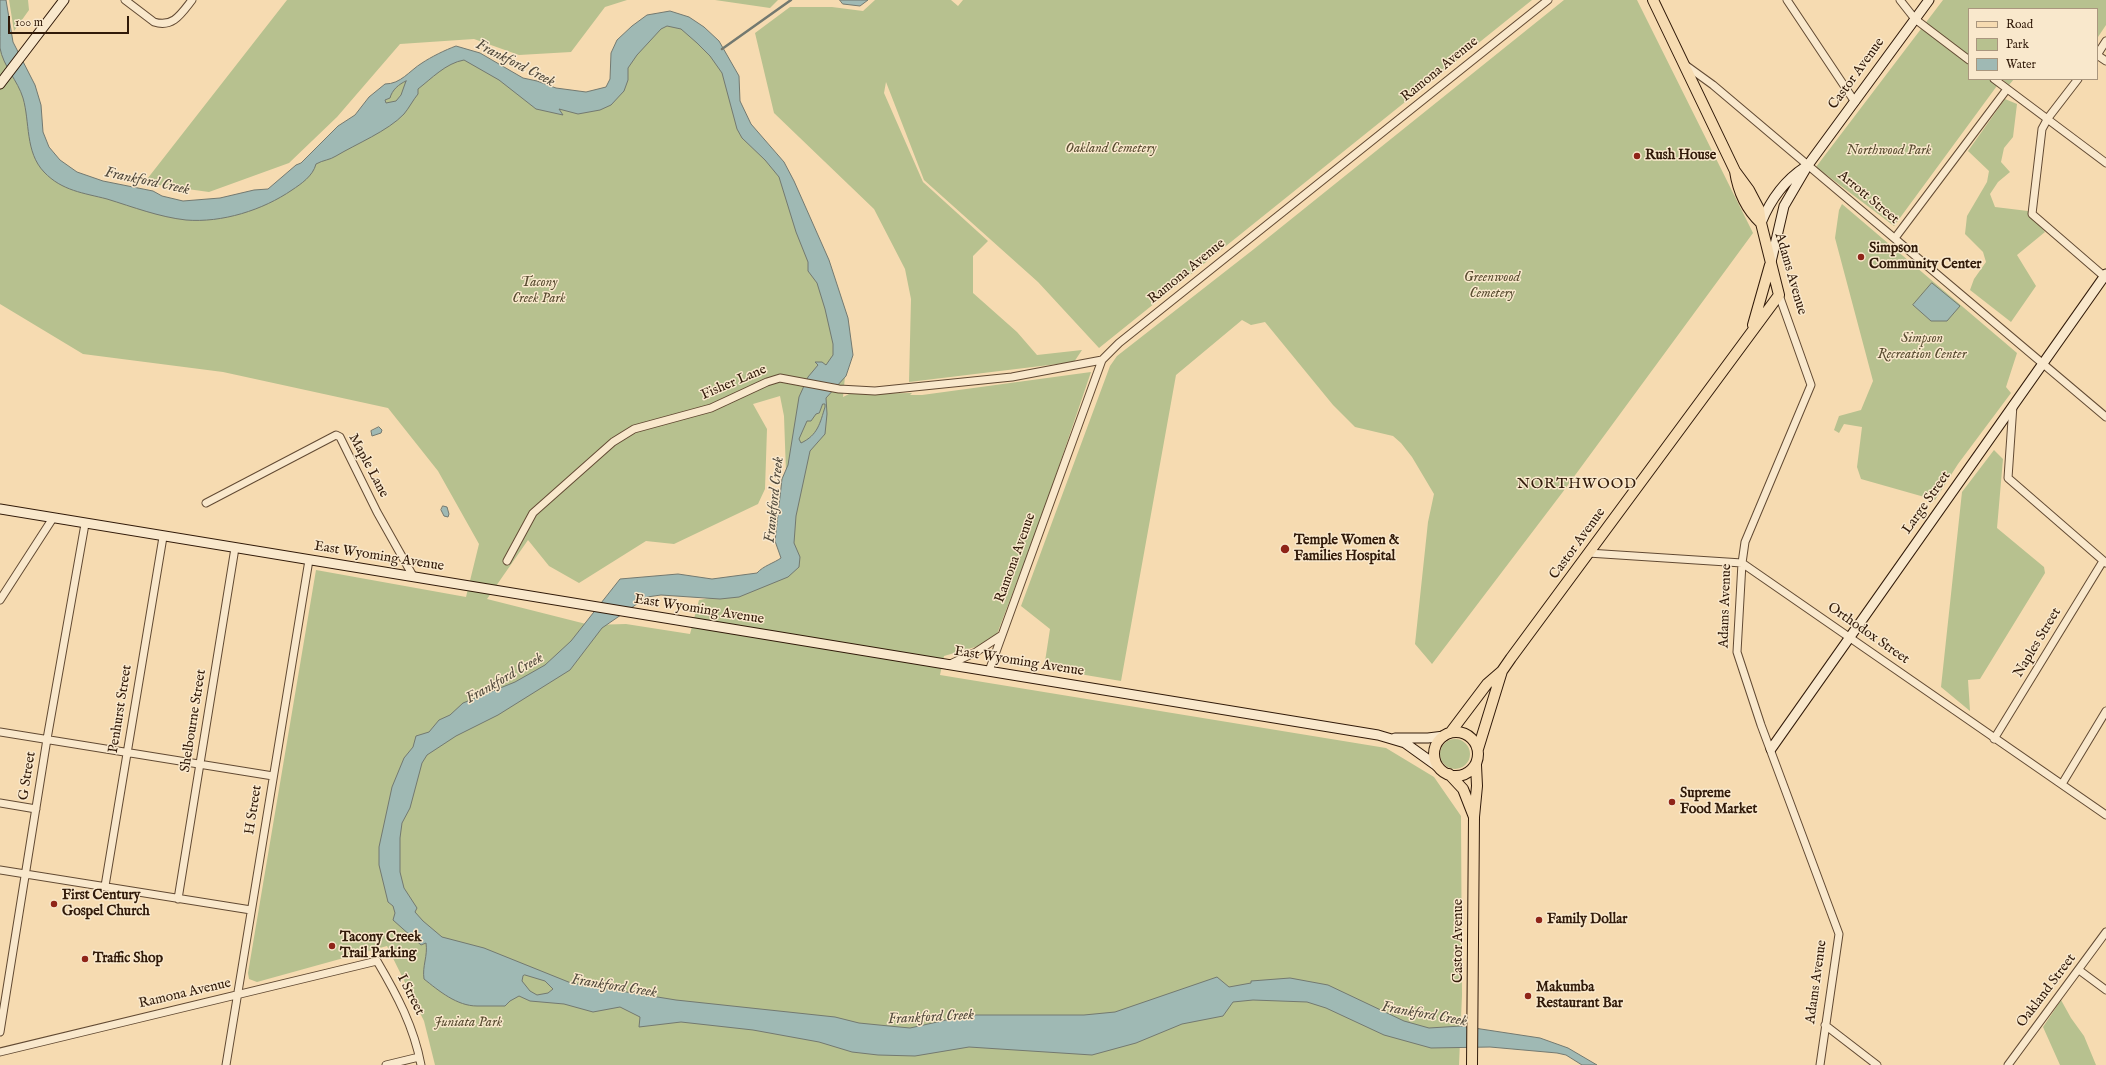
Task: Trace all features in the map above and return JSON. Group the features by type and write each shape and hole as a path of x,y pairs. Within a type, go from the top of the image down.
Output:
{"main road":[{"name":"Adams Avenue","path":"1653,0 1735,171 1737,185 1750,213 1761,223 1779,295"},
{"name":"Castor Avenue","path":"1747,338 1761,303 1771,263"},
{"name":"Castor Avenue","path":"1447,735 1487,684 1502,671 1779,295"},
{"name":"Castor Avenue","path":"1478,749 1502,671"},
{"path":"1465,734 1471,738 1478,749 1476,764 1464,774 1449,774 1437,766 1434,760 1435,747 1447,735 1465,734"},
{"name":"Castor Avenue","path":"1472,1065 1474,817 1477,792 1476,764"},
{"name":"Castor Avenue","path":"1449,774 1463,789 1474,817"}],"street":[{"path":"0,84 64,0"},
{"path":"125,0 154,22 166,24 177,20 192,0"},
{"name":"Ramona Avenue","path":"989,671 1102,360 1119,343 1548,0"},
{"path":"1787,0 1855,102"},
{"path":"1900,0 1915,19 1968,59"},
{"name":"Castor Avenue","path":"1771,263 1784,206 1808,165 1930,0"},
{"path":"2098,53 2106,41"},
{"name":"Arrott Street","path":"1684,64 1713,85 2106,417"},
{"path":"1995,80 2106,162"},
{"path":"2077,80 2048,118 2042,129 2032,214 2105,276"},
{"path":"1895,238 2007,90"},
{"name":"Castor Avenue","path":"1761,223 1772,201 1794,174 1808,165"},
{"name":"Large Street","path":"1771,749 2042,363 2105,276"},
{"name":"Adams Avenue","path":"1779,295 1811,385 1745,542 1742,563 1737,652 1751,698 1839,934 1820,1065"},
{"name":"Fisher Lane","path":"507,561 533,512 613,442 634,429 711,408 767,382 780,378 839,389 875,391 1012,377 1102,360"},
{"path":"2014,403 2008,478 2104,562"},
{"name":"Maple Lane","path":"206,503 336,435 340,437 377,512 412,576"},
{"name":"East Wyoming Avenue","path":"0,509 162,537 412,576 1394,738 1432,738 1447,735"},
{"path":"0,600 53,518"},
{"name":"G Street","path":"0,1032 47,740 85,524"},
{"name":"Penhurst Street","path":"105,886 162,537"},
{"name":"Shelbourne Street","path":"178,899 235,548"},
{"path":"1588,554 1742,563"},
{"name":"H Street","path":"226,1065 309,560"},
{"name":"Naples Street","path":"1994,738 2104,562"},
{"name":"Orthodox Street","path":"1742,563 1851,637 2106,815"},
{"path":"948,665 976,652 1002,635"},
{"path":"2062,784 2106,711"},
{"path":"0,732 273,776"},
{"name":"East Wyoming Avenue","path":"1394,738 1414,748 1437,766"},
{"path":"0,803 36,809"},
{"path":"0,870 251,910"},
{"name":"Oakland Street","path":"2008,1065 2106,932"},
{"name":"Ramona Avenue","path":"0,1052 377,961"},
{"name":"I Street","path":"377,961 397,996 411,1025 421,1065"},
{"path":"2078,970 2106,990"},
{"path":"1825,1025 1877,1065"},
{"path":"386,1065 419,1057"}],"green space":[{"path":"0,0 3,20 50,159 76,184 172,211 259,200 359,116 375,97 458,50 538,92 617,94 637,28 672,18 710,37 741,116 781,163 847,356 843,397 849,394 912,393 910,395 922,395 1091,372 1043,513 997,634 982,645 944,656 940,675 1386,748 1434,777 1461,816 1462,995 1459,1065 435,1065 424,1021 387,946 257,982 249,979 248,973 316,570 466,597 479,544 438,471 388,408 223,372 83,354 0,304","holes":["780,396 784,416 789,558 731,594 699,600 690,634 626,624 590,625 487,599 528,540 549,566 579,583 646,541 674,544 758,504 765,489 767,429 753,404"]},
{"path":"9,0 28,0 29,10 14,31"},
{"path":"287,0 627,0 605,7 571,52 519,55 474,39 400,44 337,117 289,163 209,192 144,183"},
{"path":"715,0 778,0 770,8"},
{"name":"Oakland Cemetery","path":"875,0 951,0 958,6 963,0 1532,0 1099,348 1038,282 924,180 886,82 884,93 923,182 988,241 973,256 973,293 1017,332 1037,355 1082,350 1074,362 909,382 911,299 905,269 874,209 774,113 755,33 790,7 832,7 863,11"},
{"name":"Greenwood Cemetery","path":"1564,0 1637,0 1753,233 1562,493 1432,664 1415,644 1428,522 1434,494 1412,457 1401,443 1393,436 1355,427 1333,405 1265,322 1251,325 1242,320 1176,375 1121,681 1044,668 1050,629 1021,606 1110,366 1117,356 1254,249"},
{"name":"Northwood Park","path":"1943,0 2106,0 2106,25 2098,37 2098,8 1968,8 1968,80 2001,80 1894,226 1816,167"},
{"path":"2003,80 2013,80 2009,85"},
{"path":"2005,99 2017,104 2013,137 2004,148 2001,162 2010,172 1998,182 1990,194 1995,207 2028,211 2045,232 2017,255 2036,286 2011,322 1970,290 1974,279 1986,262 1983,252 1965,234 1967,216 1987,182 1989,171 1968,151"},
{"name":"Simpson Recreation Center","path":"1842,204 2017,353 2006,387 2011,393 1958,464 1935,500 1861,479 1857,467 1862,427 1844,424 1839,433 1834,430 1839,416 1861,410 1873,381 1835,238 1839,210"},
{"path":"1994,450 2003,459 1997,528 2044,567 2045,573 1980,679 1968,680 1970,711 1941,687 1962,492"},
{"path":"1455,739 1466,743 1470,754 1466,765 1455,769 1444,765 1440,754 1444,743"},
{"path":"2061,1000 2071,1018 2084,1036 2096,1065 2060,1065 2043,1027"}],"water":[{"path":"0,0 6,0 13,42 35,85 41,105 43,132 49,147 60,160 77,172 103,181 153,191 162,196 183,201 220,198 254,190 268,189 296,165 301,163 338,126 355,115 369,97 385,84 396,82 417,66 456,46 480,53 523,78 556,88 586,92 606,87 610,79 611,53 617,40 647,15 670,11 689,17 704,27 719,41 739,76 740,101 751,124 784,162 794,181 829,260 848,318 853,355 846,376 826,398 827,414 825,434 810,451 796,516 794,543 800,557 799,567 788,577 739,597 720,599 661,595 647,597 602,628 570,670 498,715 456,736 427,755 422,763 410,808 402,823 400,838 400,872 404,888 417,908 415,912 442,937 484,948 571,983 676,1000 835,1017 859,1023 910,1028 969,1015 1084,1015 1115,1012 1217,977 1229,987 1251,983 1251,981 1290,978 1328,985 1404,1021 1429,1028 1461,1026 1540,1038 1568,1048 1597,1065 1582,1065 1566,1055 1557,1053 1490,1047 1431,1048 1384,1035 1326,1008 1307,1002 1253,1000 1233,1002 1223,1016 1182,1024 1136,1043 1092,1055 969,1047 915,1056 878,1055 852,1052 819,1042 753,1030 681,1022 639,1027 640,1017 620,1007 593,1012 564,1004 530,1001 519,996 505,1006 477,1006 455,1001 442,993 424,979 426,943 421,945 393,920 395,913 393,906 388,902 379,865 379,847 392,787 404,758 413,747 416,736 429,732 439,720 450,715 463,703 515,682 545,665 571,641 620,579 678,574 712,579 757,573 762,568 781,558 775,541 782,479 788,465 799,397 808,377 818,365 815,362 822,362 826,365 833,355 833,344 817,283 808,271 808,262 796,232 779,177 765,160 742,138 737,129 722,73 710,56 681,29 667,26 661,29 637,55 628,68 628,80 624,91 611,105 600,110 578,114 559,109 563,115 536,109 499,80 464,60 451,64 418,89 418,94 404,114 381,132 334,157 316,164 306,179 295,188 268,204 242,214 214,219 186,220 166,217 82,193 58,183 44,172 38,164 31,146 25,107 21,92 4,61 0,48","holes":["406,81 401,95 396,101 386,103 385,100 390,98 392,92","823,404 825,404 818,428 807,440 801,443 799,439 807,421 811,421 816,414 819,413","525,975 545,981 553,989 548,993 537,995 530,991 522,981 523,976"]},
{"path":"840,0 868,0 860,6 843,4"},
{"path":"1932,283 1960,306 1947,321 1931,321 1913,305"},
{"path":"379,427 382,430 381,433 372,436 371,431"},
{"path":"443,506 447,507 449,514 448,517 444,516 441,510"}],"waterway":[{"path":"722,49 791,0"}],"place":[{"name":"Rush House","path":"1637,156"},
{"name":"Simpson Community Center","path":"1861,257"},
{"name":"Temple Women & Families Hospital","path":"1285,549"},
{"name":"Supreme Food Market","path":"1672,802"},
{"name":"First Century Gospel Church","path":"54,904"},
{"name":"Family Dollar","path":"1539,920"},
{"name":"Tacony Creek Trail Parking","path":"332,946"},
{"name":"Traffic Shop","path":"85,959"},
{"name":"Makumba Restaurant Bar","path":"1528,996"}],"district":[{"name":"NORTHWOOD","path":"1577,485"}],"water label":[{"name":"Frankford Creek","path":"515,64"},
{"name":"Frankford Creek","path":"147,182"},
{"name":"Frankford Creek","path":"775,500"},
{"name":"Frankford Creek","path":"505,679"},
{"name":"Frankford Creek","path":"614,987"},
{"name":"Frankford Creek","path":"1424,1015"},
{"name":"Frankford Creek","path":"931,1018"}],"park label":[{"name":"Tacony Creek Park","path":"539,292"},
{"name":"Juniata Park","path":"468,1023"}]}
